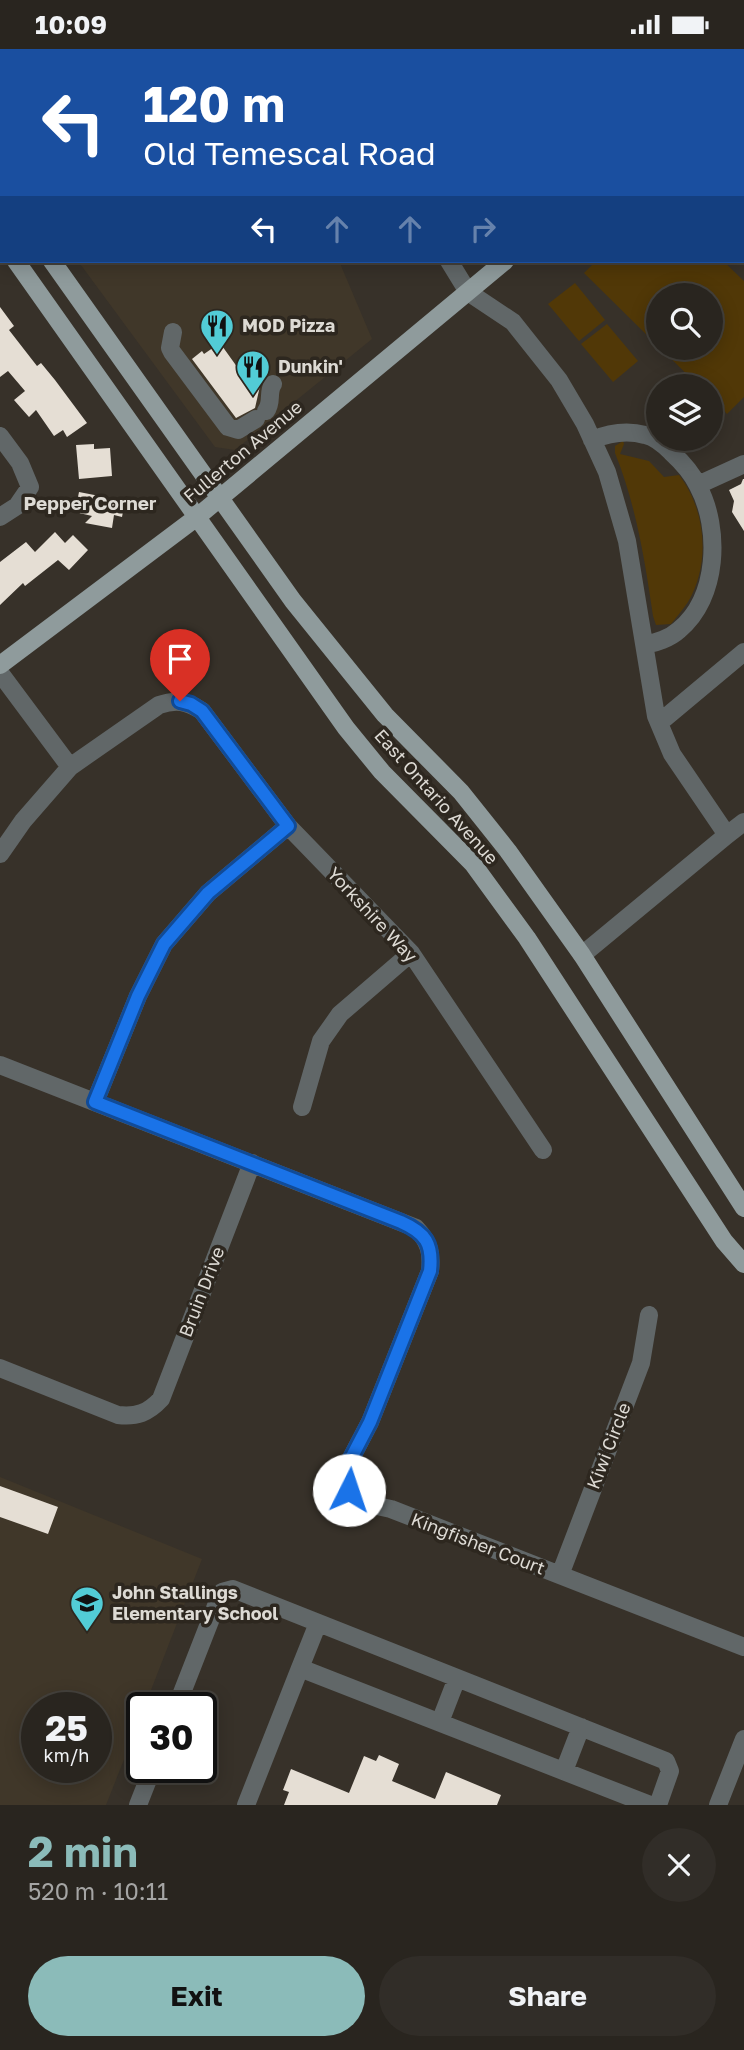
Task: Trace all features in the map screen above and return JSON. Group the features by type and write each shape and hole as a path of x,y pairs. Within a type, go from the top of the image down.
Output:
{"main road":[{"name":"East Ontario Avenue","path":"17,263 346,728 382,772 472,864 527,938 716,1230 744,1264"},
{"name":"East Ontario Avenue","path":"53,263 293,601 384,715 461,792 588,951 744,1208"},
{"name":"Fullerton Avenue","path":"0,665 197,517 503,263"}],"street":[{"path":"450,263 468,292 513,323 559,380 592,440 616,498 628,541 659,723 672,754 727,835"},
{"path":"173,332 170,348 172,352 228,427 238,430 261,415 270,406 273,384"},
{"path":"592,440 609,434 629,432 647,435 683,463 698,485 706,504 713,551 710,574 701,603 678,631 663,640 645,645"},
{"path":"0,436 20,463 30,487 17,506 0,517"},
{"path":"698,485 744,464"},
{"path":"659,723 744,652"},
{"path":"0,673 70,767 23,821 0,854"},
{"name":"Yorkshire Way","path":"70,767 159,705 180,701 202,711 288,826 411,953 542,1150"},
{"path":"588,951 744,823"},
{"path":"95,1102 138,996 164,944 208,893 288,826"},
{"path":"302,1107 321,1041 340,1014 411,953"},
{"path":"0,1065 252,1163"},
{"name":"Kingfisher Court","path":"252,1163 409,1225 426,1239 431,1254 430,1271 370,1422 346,1468 349,1490 363,1503 391,1509 744,1647"},
{"name":"Bruin Drive","path":"0,1368 118,1415 144,1414 161,1399 252,1163"},
{"name":"Kiwi Circle","path":"560,1575 641,1363 649,1315"},
{"path":"182,1692 222,1592 233,1589 666,1761 670,1771 658,1805"},
{"path":"246,1805 318,1623"},
{"path":"300,1668 650,1805"},
{"path":"440,1722 457,1678"},
{"path":"564,1771 581,1727"},
{"path":"718,1805 744,1739"},
{"path":"138,1805 147,1783"}],"shaded area":[{"path":"79,263 340,263 372,339 235,450 215,447"},
{"path":"594,263 725,263 744,281 744,397 727,414 723,410 723,374 687,374 672,360 723,360 723,283 646,283 646,334 584,273"},
{"path":"575,283 605,320 579,341 548,304"},
{"path":"607,324 638,361 613,382 581,344"},
{"path":"623,441 620,454 649,461 664,477 679,475 695,504 700,520 700,571 688,602 671,624 656,625 653,616 634,513 615,453 615,446"},
{"name":"John Stallings Elementary School","path":"0,1477 202,1559 150,1692 126,1692 126,1754 106,1805 0,1805"}],"building":[{"path":"0,307 14,326 9,330 37,366 41,363 87,423 67,437 63,430 54,436 36,410 29,417 14,400 25,391 8,371 0,377"},
{"path":"220,343 240,371 245,367 260,386 255,408 236,418 192,359"},
{"path":"94,444 94,449 110,448 112,476 79,479 76,445"},
{"path":"743,479 744,531 732,512 734,501 729,490 741,484"},
{"path":"79,492 125,501 122,517 114,515 112,528 85,523 92,516 75,512"},
{"path":"55,532 65,543 73,535 88,550 69,570 58,560 25,586 23,583 0,605 0,562 26,542 35,552"},
{"path":"0,1486 58,1507 48,1534 0,1517"},
{"path":"379,1755 399,1764 392,1781 435,1799 446,1772 501,1795 497,1805 284,1805 289,1792 283,1790 291,1769 349,1793 364,1756 376,1761"}],"place":[{"name":"MOD Pizza","path":"217,356"},
{"name":"Dunkin'","path":"253,397"},
{"name":"John Stallings Elementary School","path":"87,1633"}],"district":[{"name":"Pepper Corner","path":"90,503"}],"route":[{"path":"180,701 202,711 288,826 208,893 164,944 138,996 95,1102 401,1222 416,1229 426,1239 431,1254 430,1271 370,1422 346,1468 349,1490"}]}
